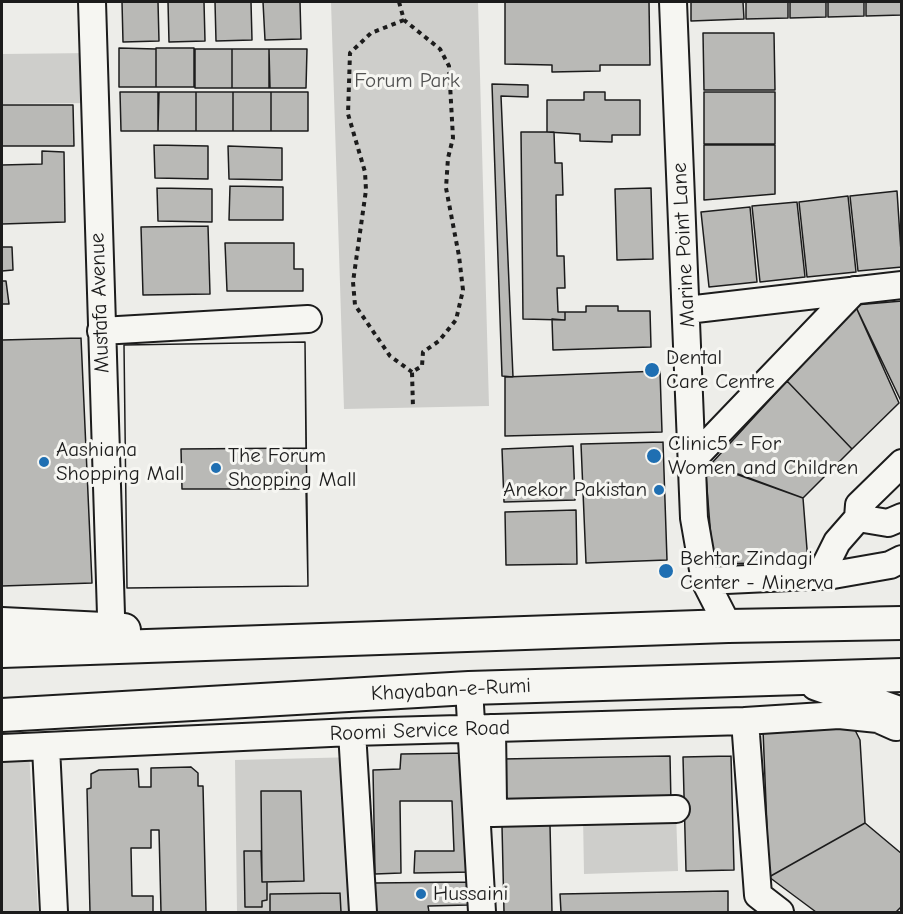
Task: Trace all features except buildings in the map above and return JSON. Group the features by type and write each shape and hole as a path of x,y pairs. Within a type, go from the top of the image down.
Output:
{"main road":[{"path":"835,625 902,599"},
{"path":"2,624 111,627 195,644 902,622"},
{"path":"2,651 111,627"},
{"name":"Khayaban-e-Rumi","path":"2,715 469,688 902,675"},
{"path":"796,677 886,712"}],"street":[{"name":"Mustafa Avenue","path":"92,2 111,627"},
{"name":"Marine Point Lane","path":"673,2 694,518 705,581 728,626"},
{"path":"687,310 902,285"},
{"path":"692,459 855,290"},
{"path":"101,331 308,319"},
{"path":"820,576 837,542 858,518 859,505 902,463"},
{"path":"858,518 888,523 902,517"},
{"path":"705,581 820,576 898,569"},
{"path":"469,688 482,729 493,821 676,809"},
{"name":"Roomi Service Road","path":"2,748 352,732 745,721 886,712 902,729"},
{"path":"745,721 758,895 780,912"},
{"path":"482,729 482,912"},
{"path":"352,732 363,912"},
{"path":"46,747 54,912"}],"path":[{"path":"399,2 404,20 440,49 449,66 453,138 447,158 446,188 463,290 456,320 439,341 423,352 422,366 412,372"},
{"path":"404,20 371,33 350,53 348,114 364,172 366,190 352,282 355,305 390,356 412,372"},
{"path":"412,372 413,408"}],"green space":[{"name":"Forum Park","path":"331,2 478,2 489,406 344,409"},
{"path":"92,53 91,103 2,104 2,54"},
{"path":"29,750 38,912 2,912 2,751"},
{"path":"358,757 361,912 237,912 235,760"},
{"path":"676,812 678,871 584,874 583,815"}],"place":[{"name":"Dental Care Centre","path":"652,370"},
{"name":"Clinic5 - For Women and Children","path":"654,456"},
{"name":"Aashiana Shopping Mall","path":"44,462"},
{"name":"The Forum Shopping Mall","path":"216,468"},
{"name":"Anekor Pakistan","path":"659,490"},
{"name":"Behtar Zindagi Center - Minerva","path":"666,571"},
{"name":"Hussaini","path":"421,894"}]}
